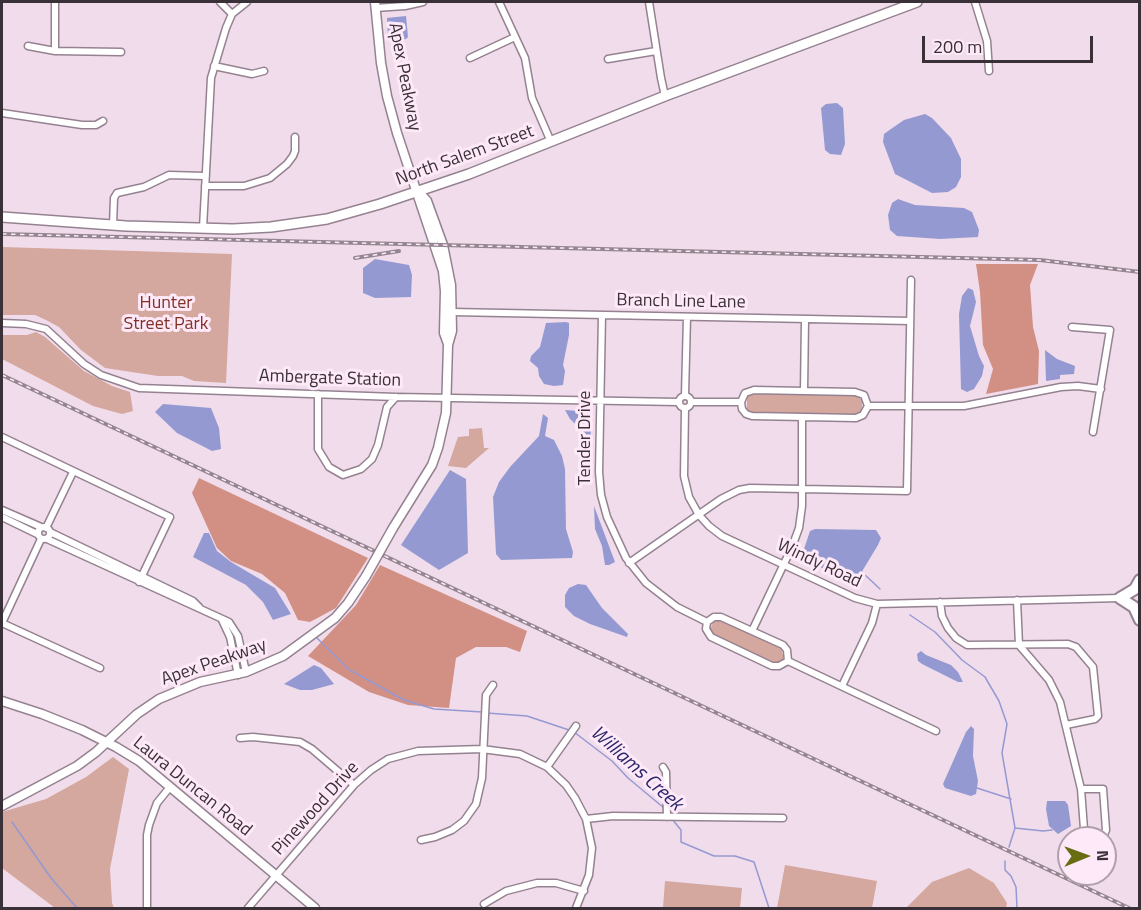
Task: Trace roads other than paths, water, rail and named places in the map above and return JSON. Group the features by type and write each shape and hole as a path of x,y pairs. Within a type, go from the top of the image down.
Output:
{"highway":[{"path":"1140,580 1135,589 1120,598 1134,607 1140,620"}],"main road":[{"name":"North Salem Street","path":"2,217 113,225 255,228 308,223 344,215 418,191 551,142 665,96 716,79 917,2"},
{"name":"Apex Peakway","path":"375,5 387,96 443,271 444,333 448,345"},
{"name":"Apex Peakway","path":"2,806 76,766 137,714 164,696 200,682 242,674 283,656 326,627 348,603 432,465 443,429 448,345 452,332 450,274 443,245 427,201 418,191"},
{"name":"Laura Duncan Road","path":"2,702 42,714 106,742 138,761 315,909"}],"street":[{"path":"55,2 55,51"},
{"path":"220,2 232,14"},
{"path":"203,228 209,94 214,66 232,14 247,2"},
{"path":"375,5 405,6 423,2"},
{"path":"499,2 525,58 532,98 551,142"},
{"path":"649,2 665,96"},
{"path":"975,2 987,41 989,71"},
{"path":"470,58 515,37"},
{"path":"28,46 55,51 121,52"},
{"path":"608,59 656,51"},
{"path":"214,66 252,74 264,71"},
{"path":"2,113 82,125 96,125 103,121"},
{"path":"205,186 244,186 270,178 293,156 295,137"},
{"path":"113,225 114,198 117,193 144,187 169,175 205,176"},
{"path":"629,563 721,499 739,490 907,491 911,280"},
{"name":"Branch Line Lane","path":"452,312 910,321"},
{"name":"Tender Drive","path":"602,315 599,472 601,495 610,528 629,563 646,583 688,614 707,622"},
{"path":"685,395 687,316"},
{"path":"804,391 805,319"},
{"name":"Ambergate Station","path":"2,323 26,324 46,329 84,364 109,378 139,388 396,397 678,402"},
{"path":"1072,327 1110,330 1094,432"},
{"path":"868,406 964,406 1069,386 1101,389"},
{"path":"754,390 855,392 864,395 868,406 862,415 856,418 752,416 746,414 742,409 741,402 745,393 754,390"},
{"path":"318,394 318,449 329,467 343,475 361,470 372,459 386,412 396,397"},
{"path":"685,395 681,396 678,402 681,407 690,406 691,402"},
{"path":"685,395 690,398 691,402"},
{"path":"691,402 741,402"},
{"name":"Windy Road","path":"685,408 684,476 689,497 709,526 722,536 855,598 877,604 1120,598"},
{"path":"752,631 799,528 803,489 802,417"},
{"path":"2,437 170,517 140,579"},
{"path":"73,472 2,623 100,668"},
{"path":"2,510 46,529 191,606 229,622 235,630 242,674"},
{"path":"2,517 42,538 140,579"},
{"path":"42,538 46,529"},
{"path":"1017,600 1019,645 1054,688 1066,725 1081,789 1084,828 1103,837 1106,830 1102,789 1081,789"},
{"path":"940,602 942,616 956,638 969,645 1068,644 1077,647 1093,667 1098,716 1095,719 1066,725"},
{"path":"842,686 872,623 877,604"},
{"name":"Tender Drive","path":"714,617 721,617 783,645 787,650 788,660 779,666 772,666 742,652 711,637 706,629 707,622 714,617"},
{"name":"Tender Drive","path":"788,660 936,731"},
{"path":"420,840 452,830 469,814 479,796 486,695 493,685"},
{"path":"547,767 576,726"},
{"path":"240,738 253,737 300,742 312,749 354,785"},
{"name":"Pinewood Drive","path":"248,909 354,785 371,770 399,755 418,751 482,749 520,754 547,767 571,791 586,819 591,839 592,857 589,875 576,909"},
{"path":"663,767 666,772 668,817"},
{"path":"147,909 149,825 158,803 170,787"},
{"path":"586,819 613,816 783,818"},
{"path":"484,904 506,891 537,883 556,884 584,891"}],"water":[{"path":"406,16 408,37 391,42 388,40 387,18"},
{"path":"837,103 843,108 845,144 841,155 830,154 825,150 821,108 826,104"},
{"path":"925,114 932,118 951,138 961,159 961,177 956,187 948,192 932,193 895,174 883,142 884,134 904,120"},
{"path":"898,199 915,205 964,208 972,212 979,230 978,237 940,239 897,236 890,230 888,215 892,203"},
{"path":"375,259 409,265 412,275 411,297 375,298 363,293 363,268"},
{"path":"968,288 973,290 976,302 970,326 984,366 982,376 974,389 967,392 961,389 959,314 962,296"},
{"path":"546,323 569,323 569,335 563,365 565,371 563,385 544,384 539,376 538,368 530,361 531,356 540,347"},
{"path":"1045,350 1057,359 1075,366 1074,374 1060,375 1060,379 1046,381"},
{"path":"163,404 211,408 219,428 221,449 212,451 177,433 155,412"},
{"path":"565,410 590,412 591,443 586,434 570,419"},
{"path":"543,414 548,418 545,436 554,440 562,456 565,469 566,529 573,552 572,558 501,560 496,554 493,497 499,482 510,467 539,436"},
{"path":"450,470 466,479 468,553 439,570 401,545"},
{"path":"594,506 615,562 609,565 605,565 602,546 595,529"},
{"path":"815,529 876,530 881,538 855,583 848,582 805,559 803,552 810,531"},
{"path":"204,533 209,533 217,551 231,562 275,588 291,614 273,620 263,602 246,585 193,557"},
{"path":"578,584 586,585 602,608 628,634 627,637 590,624 574,616 565,607 565,595 569,588"},
{"path":"921,651 951,665 963,682 958,682 922,664 918,661 917,654"},
{"path":"314,665 321,668 334,684 312,690 300,690 284,684"},
{"path":"971,726 974,729 973,756 978,781 976,794 971,796 945,788 943,784 966,732"},
{"path":"1047,801 1065,801 1068,805 1071,826 1057,826 1057,833 1049,826"}],"waterway":[{"path":"862,572 880,589"},
{"path":"910,615 935,632 962,660 985,677 999,701 1007,724 1002,753 1015,828 1009,847"},
{"name":"Williams Creek","path":"315,636 348,669 404,700 434,709 482,712"},
{"name":"Williams Creek","path":"487,713 527,716 569,730"},
{"name":"Williams Creek","path":"574,732 612,761 628,778 664,808"},
{"path":"977,788 1011,799"},
{"name":"Williams Creek","path":"672,819 681,830 681,842 714,856 735,856 754,862 769,908"},
{"path":"12,822 51,878 77,908"},
{"path":"1015,828 1052,830"},
{"name":"Williams Creek","path":"1005,861 1005,870 1016,887 1017,908"}],"railway":[{"path":"2,234 1040,260 1140,272"},
{"path":"355,258 399,251"},
{"path":"2,375 1129,908"}],"park label":[{"name":"Hunter Street Park","path":"166,314"}]}
